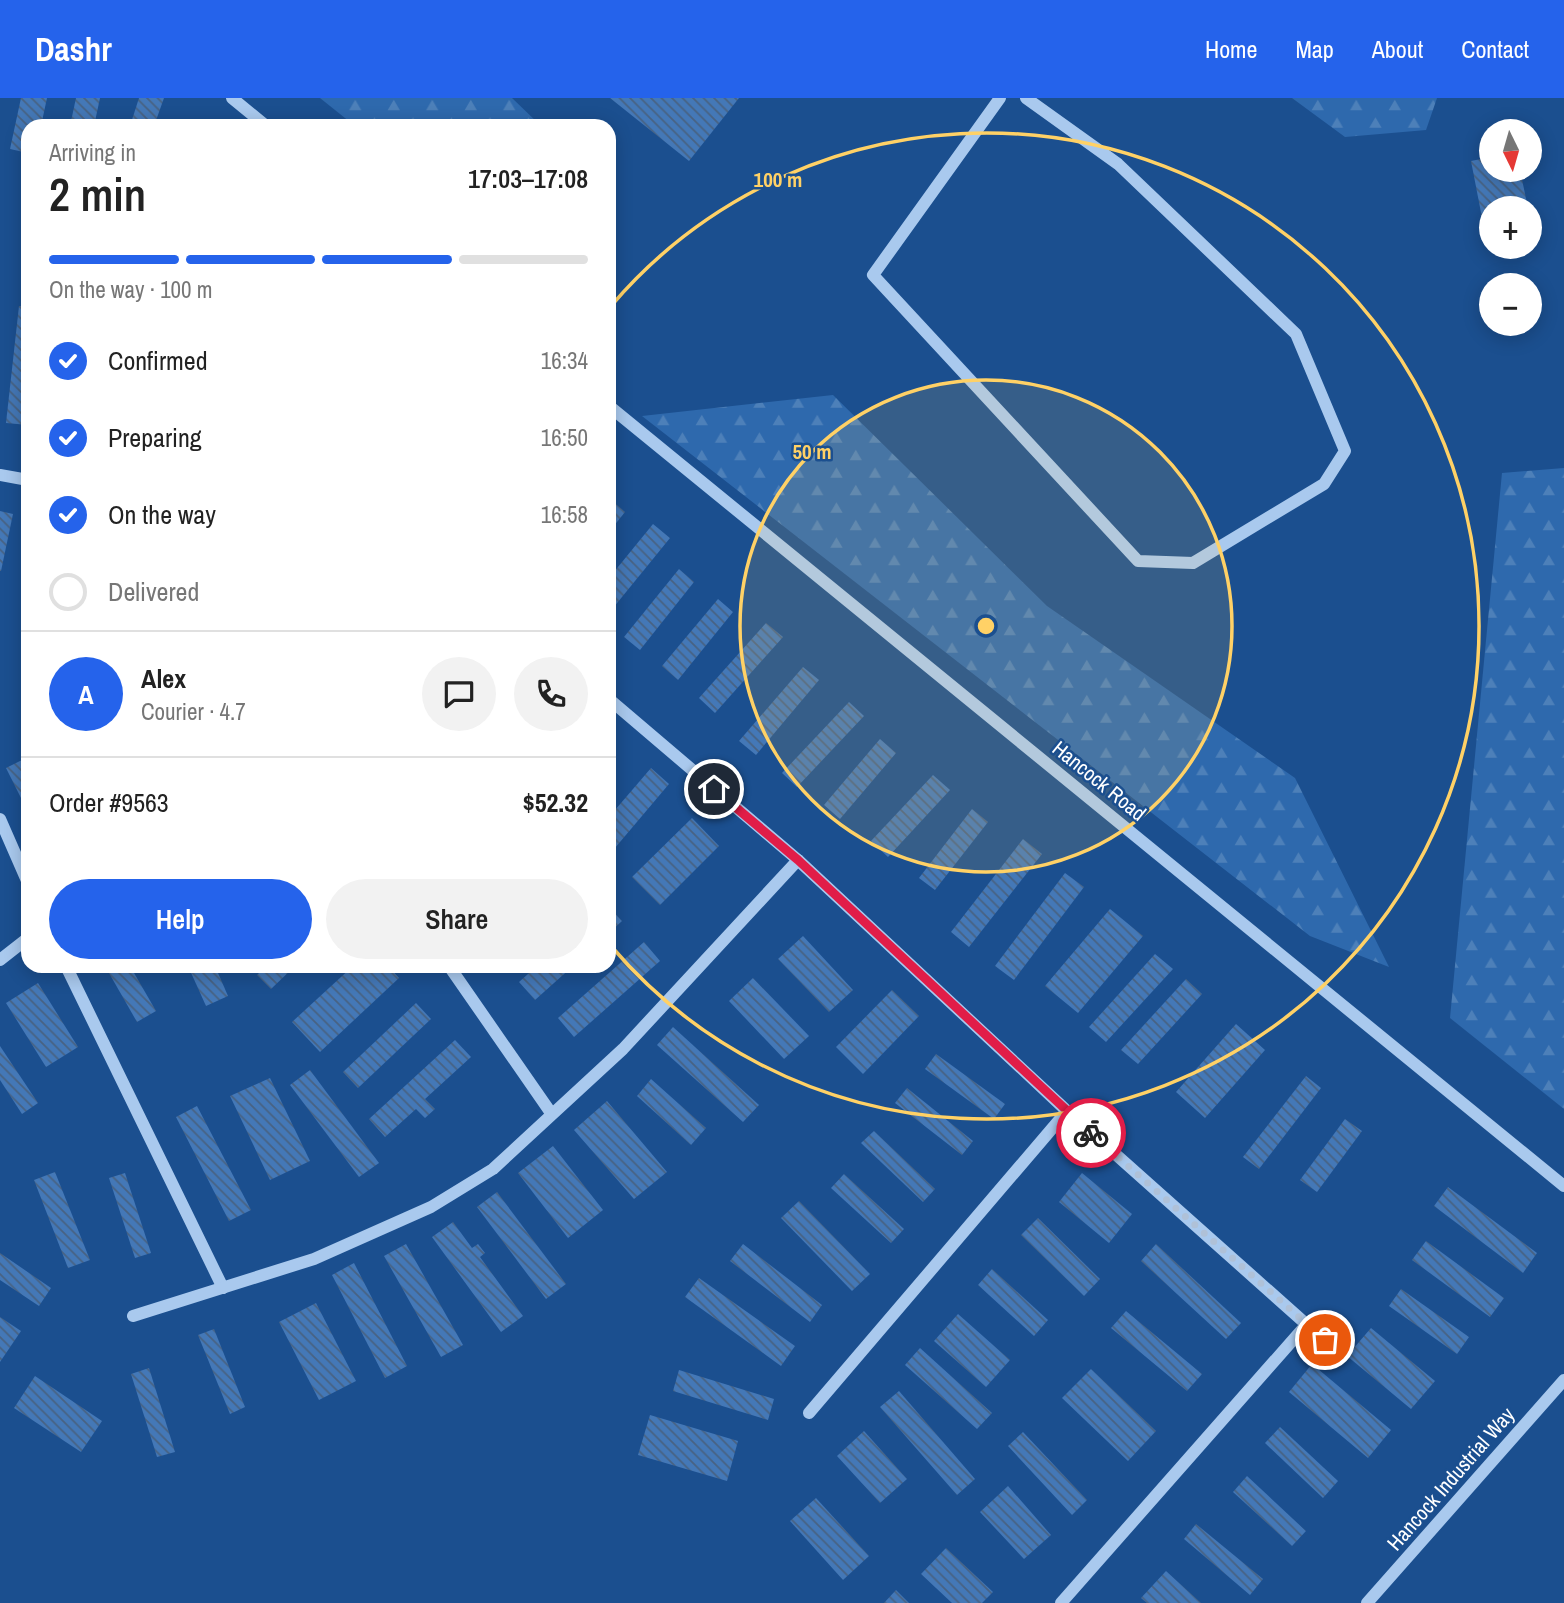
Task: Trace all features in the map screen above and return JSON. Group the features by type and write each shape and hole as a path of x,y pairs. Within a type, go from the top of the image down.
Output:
{"street":[{"path":"232,98 258,119"},
{"path":"1000,98 873,275 1138,561 1194,563 1324,484 1345,451 1296,334 1118,164 1026,98"},
{"name":"Hancock Road","path":"616,412 1564,1186"},
{"path":"0,475 21,479"},
{"path":"616,705 798,860 1067,1111 1325,1340"},
{"path":"0,819 21,867"},
{"path":"133,1316 314,1259 431,1207 493,1169 623,1049 798,860"},
{"path":"0,960 21,944"},
{"path":"69,973 223,1287"},
{"path":"454,973 551,1113"},
{"path":"810,1413 1067,1111"},
{"path":"1061,1603 1307,1324"},
{"name":"Hancock Industrial Way","path":"1367,1603 1564,1381"}],"green space":[{"path":"320,98 512,98 534,119 346,119"},
{"path":"1292,98 1437,98 1426,130 1345,137"},
{"path":"833,395 1047,606 1295,778 1389,967 1310,936 642,416"},
{"path":"1564,468 1564,1109 1450,1018 1502,473"}],"building":[{"path":"21,98 47,98 42,119 21,119 21,151 10,149"},
{"path":"76,98 100,98 96,119 72,119"},
{"path":"139,98 164,98 156,119 132,119"},
{"path":"610,98 739,98 689,161"},
{"path":"1479,159 1479,182 1523,182 1525,196 1479,196 1479,202 1471,161"},
{"path":"19,306 21,306 21,424 6,423"},
{"path":"616,504 625,512 616,523"},
{"path":"0,511 13,514 1,571 0,571"},
{"path":"653,524 670,538 616,604 616,569"},
{"path":"679,569 694,582 640,650 624,637"},
{"path":"718,599 733,612 678,680 662,666"},
{"path":"766,623 783,637 715,713 699,698"},
{"path":"803,667 819,680 756,755 739,741"},
{"path":"849,702 864,716 797,787 782,773"},
{"path":"880,739 896,753 840,819 824,805"},
{"path":"21,760 21,798 6,768"},
{"path":"651,768 669,784 616,847 616,809"},
{"path":"933,775 950,790 888,857 871,841"},
{"path":"972,809 988,822 935,890 919,878"},
{"path":"692,818 719,846 660,905 632,877"},
{"path":"1023,839 1042,854 969,947 951,932"},
{"path":"1065,873 1084,887 1014,980 995,966"},
{"path":"1110,909 1143,936 1078,1013 1045,986"},
{"path":"616,915 622,921 616,927"},
{"path":"803,936 853,990 829,1012 778,959"},
{"path":"644,942 660,961 574,1037 558,1018 609,973 616,973 616,967"},
{"path":"1155,954 1173,969 1106,1042 1089,1027"},
{"path":"109,973 134,973 156,1011 137,1022"},
{"path":"191,973 218,973 228,996 206,1006"},
{"path":"259,973 288,973 271,989 257,975"},
{"path":"345,973 394,973 399,978 320,1052 292,1022"},
{"path":"529,973 565,973 535,1000 519,982"},
{"path":"753,978 809,1036 784,1059 729,1001"},
{"path":"1186,979 1202,994 1138,1064 1121,1050"},
{"path":"38,983 78,1047 46,1067 6,1003"},
{"path":"892,990 919,1016 863,1074 836,1047"},
{"path":"416,1003 431,1019 358,1088 343,1072"},
{"path":"1236,1024 1265,1050 1205,1118 1176,1092"},
{"path":"673,1027 759,1105 743,1122 657,1045"},
{"path":"455,1040 471,1057 425,1099 435,1109 425,1118 416,1109 385,1137 369,1119"},
{"path":"0,1046 38,1103 22,1114 0,1080"},
{"path":"936,1054 1005,1104 994,1119 925,1069"},
{"path":"310,1070 379,1163 359,1177 290,1085"},
{"path":"1306,1076 1321,1088 1259,1169 1243,1157"},
{"path":"270,1078 310,1161 270,1180 230,1096"},
{"path":"651,1079 706,1128 691,1145 637,1096"},
{"path":"907,1088 973,1141 962,1155 895,1103"},
{"path":"607,1101 667,1172 634,1199 574,1130"},
{"path":"197,1106 251,1210 229,1221 176,1117"},
{"path":"1345,1119 1362,1131 1317,1192 1300,1180"},
{"path":"874,1131 935,1189 923,1202 861,1143"},
{"path":"553,1146 603,1210 568,1238 518,1173"},
{"path":"55,1172 90,1260 68,1268 34,1180"},
{"path":"125,1173 151,1253 135,1258 109,1178"},
{"path":"1082,1173 1132,1214 1109,1243 1059,1202"},
{"path":"844,1174 904,1229 891,1243 831,1188"},
{"path":"1448,1187 1537,1253 1523,1273 1434,1206"},
{"path":"497,1192 566,1284 546,1299 477,1207"},
{"path":"799,1201 870,1274 852,1291 781,1218"},
{"path":"1038,1218 1100,1279 1084,1296 1021,1235"},
{"path":"453,1222 472,1248 478,1244 485,1253 480,1257 523,1316 501,1332 432,1237"},
{"path":"1426,1241 1504,1298 1490,1317 1412,1260"},
{"path":"406,1244 463,1345 441,1357 384,1256"},
{"path":"743,1244 822,1305 810,1322 730,1261"},
{"path":"1156,1244 1241,1323 1226,1339 1141,1261"},
{"path":"0,1253 51,1288 39,1306 0,1280"},
{"path":"354,1263 407,1366 385,1378 332,1275"},
{"path":"992,1269 1048,1320 1034,1336 978,1285"},
{"path":"699,1278 795,1346 781,1366 685,1297"},
{"path":"1401,1289 1469,1337 1457,1354 1389,1306"},
{"path":"316,1303 356,1381 319,1400 279,1322"},
{"path":"1126,1311 1202,1374 1187,1391 1111,1328"},
{"path":"958,1314 1010,1360 986,1387 934,1341"},
{"path":"0,1317 21,1331 0,1362"},
{"path":"1371,1328 1435,1381 1411,1409 1347,1356"},
{"path":"214,1329 245,1407 230,1414 198,1335"},
{"path":"920,1348 992,1413 977,1429 905,1365"},
{"path":"1312,1364 1391,1430 1368,1458 1289,1392"},
{"path":"149,1368 175,1452 157,1457 131,1374"},
{"path":"1091,1369 1156,1431 1128,1461 1062,1398"},
{"path":"679,1370 774,1399 768,1420 673,1391"},
{"path":"35,1376 102,1421 81,1452 14,1408"},
{"path":"899,1391 975,1479 957,1495 880,1407"},
{"path":"650,1415 738,1441 727,1481 638,1455"},
{"path":"1280,1427 1338,1481 1323,1498 1265,1443"},
{"path":"864,1431 907,1479 880,1503 837,1456"},
{"path":"1023,1432 1087,1500 1072,1515 1008,1446"},
{"path":"1247,1476 1306,1531 1292,1546 1233,1492"},
{"path":"1008,1486 1051,1535 1024,1559 980,1512"},
{"path":"816,1498 869,1556 843,1580 790,1521"},
{"path":"1196,1524 1263,1579 1250,1595 1184,1539"},
{"path":"946,1548 993,1592 982,1603 952,1603 921,1574"},
{"path":"1166,1571 1201,1603 1147,1603 1141,1598"},
{"path":"896,1590 909,1603 884,1603"}],"way so far":[{"path":"1091,1133 1325,1340"}],"route":[{"path":"714,789 798,860 1091,1133"}]}
